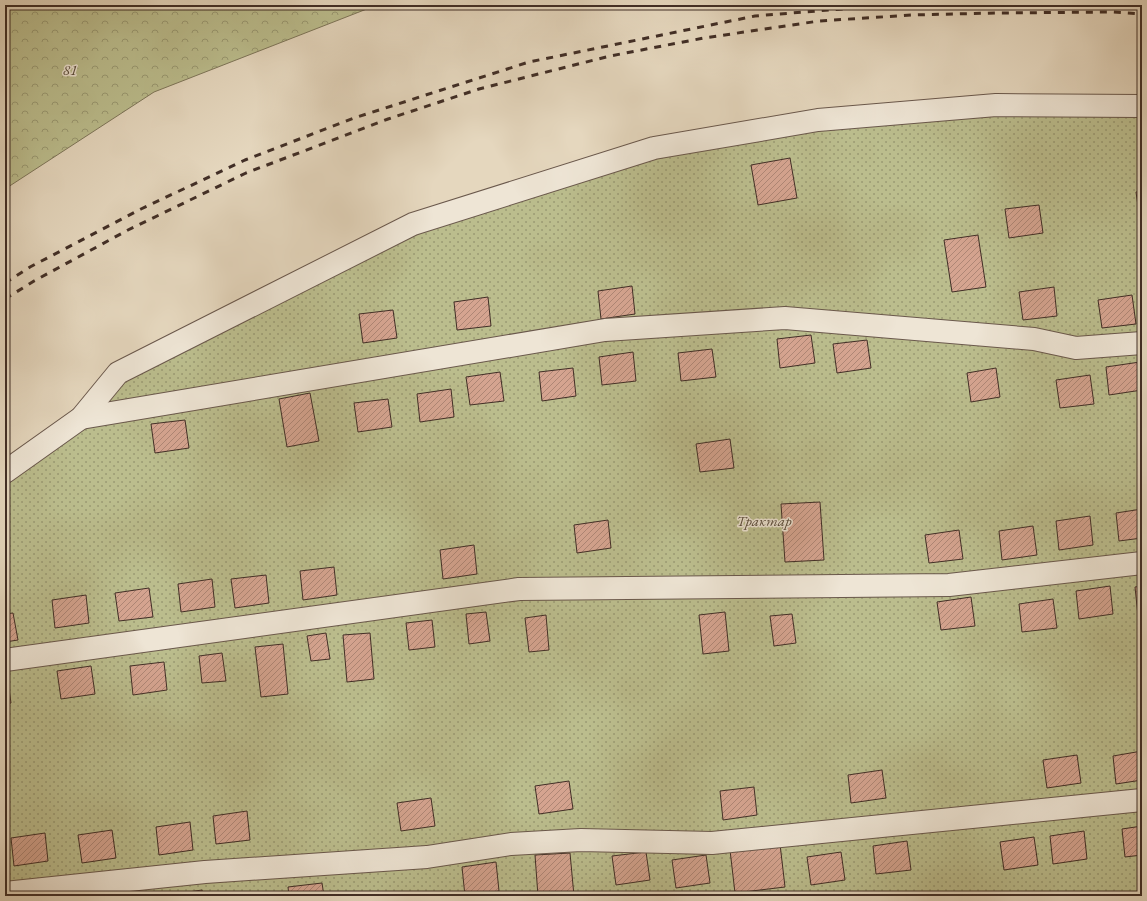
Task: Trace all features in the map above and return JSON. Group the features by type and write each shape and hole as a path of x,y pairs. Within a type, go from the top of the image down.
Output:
{"street":[{"path":"5,472 81,418 118,373 414,224 654,148 818,120 988,105 1142,106"},
{"path":"81,418 605,330 785,318 1034,339 1076,348 1142,343"},
{"path":"5,660 519,589 949,585 1142,563"},
{"path":"5,893 205,872 427,857 511,844 581,840 712,843 1142,800"}],"green space":[{"name":"81","path":"5,5 377,5 154,92 5,189"},
{"name":"Трактар","path":"996,113 1142,115 1142,896 5,896 5,482 123,380 417,232 656,156 820,128"}],"building":[{"path":"790,158 797,198 758,205 751,165"},
{"path":"1142,191 1142,220 1140,220 1136,192"},
{"path":"1039,205 1043,233 1009,238 1005,209"},
{"path":"978,235 986,287 952,292 944,240"},
{"path":"632,286 635,314 601,319 598,291"},
{"path":"1054,287 1057,316 1023,320 1019,292"},
{"path":"1132,295 1136,324 1102,328 1098,300"},
{"path":"488,297 491,326 457,330 454,302"},
{"path":"393,310 397,338 363,343 359,314"},
{"path":"811,335 815,363 780,368 777,339"},
{"path":"867,340 871,368 837,373 833,344"},
{"path":"712,349 716,377 681,381 678,353"},
{"path":"633,352 636,381 602,385 599,357"},
{"path":"1140,362 1142,390 1109,395 1106,367"},
{"path":"573,368 576,396 542,401 539,372"},
{"path":"996,368 1000,397 971,402 967,373"},
{"path":"500,372 504,401 470,405 466,377"},
{"path":"1090,375 1094,404 1060,408 1056,380"},
{"path":"451,389 454,417 420,422 417,394"},
{"path":"310,393 319,441 287,447 279,399"},
{"path":"388,399 392,427 358,432 354,403"},
{"path":"185,420 189,448 155,453 151,424"},
{"path":"730,439 734,468 700,472 696,444"},
{"path":"820,502 824,560 785,562 781,504"},
{"path":"1142,509 1142,538 1119,541 1116,513"},
{"path":"1090,516 1093,545 1059,550 1056,521"},
{"path":"5,518 8,539 5,539"},
{"path":"608,520 611,548 577,553 574,525"},
{"path":"1033,526 1037,555 1002,560 999,531"},
{"path":"959,530 963,559 929,563 925,535"},
{"path":"474,545 477,574 443,579 440,550"},
{"path":"334,567 337,595 303,600 300,571"},
{"path":"266,575 269,603 235,608 231,579"},
{"path":"212,579 215,607 181,612 178,584"},
{"path":"1110,586 1113,614 1079,619 1076,591"},
{"path":"1142,586 1142,615 1138,616 1135,587"},
{"path":"149,588 153,617 119,621 115,593"},
{"path":"86,595 89,623 55,628 52,600"},
{"path":"971,597 975,626 941,630 937,602"},
{"path":"1053,599 1057,628 1022,632 1019,604"},
{"path":"486,612 490,641 469,644 466,614"},
{"path":"725,612 729,651 703,654 699,615"},
{"path":"13,613 18,640 5,642 5,614"},
{"path":"792,614 796,643 774,646 770,616"},
{"path":"546,615 549,650 529,652 525,618"},
{"path":"432,620 435,647 409,650 406,623"},
{"path":"326,633 330,659 311,661 307,636"},
{"path":"370,633 374,679 347,682 343,635"},
{"path":"283,644 288,694 261,697 255,647"},
{"path":"222,653 226,681 202,683 199,656"},
{"path":"164,662 167,690 133,695 130,666"},
{"path":"91,666 95,694 61,699 57,671"},
{"path":"7,674 11,703 5,704 5,675"},
{"path":"1142,751 1142,780 1116,784 1113,756"},
{"path":"1077,755 1081,783 1047,788 1043,760"},
{"path":"882,770 886,798 851,803 848,775"},
{"path":"569,781 573,809 539,814 535,786"},
{"path":"754,787 757,815 723,820 720,791"},
{"path":"431,798 435,826 401,831 397,803"},
{"path":"247,811 250,840 216,844 213,816"},
{"path":"190,822 193,850 159,855 156,827"},
{"path":"1142,826 1142,855 1125,857 1122,829"},
{"path":"112,830 116,858 82,863 78,835"},
{"path":"1084,831 1087,859 1053,864 1050,836"},
{"path":"45,833 48,861 14,866 11,838"},
{"path":"1034,837 1038,865 1004,870 1000,842"},
{"path":"907,841 911,870 876,874 873,846"},
{"path":"780,844 785,887 735,893 730,850"},
{"path":"646,852 650,880 616,885 612,856"},
{"path":"841,852 845,880 811,885 807,857"},
{"path":"570,853 574,896 538,896 535,855"},
{"path":"706,855 710,883 676,888 672,860"},
{"path":"496,862 499,891 465,896 462,867"},
{"path":"322,883 324,896 289,896 288,887"},
{"path":"202,890 203,896 168,896 168,895"},
{"path":"257,892 258,896 232,896"}],"railway":[{"path":"5,283 30,267 141,209 245,160 354,118 529,62 755,16 891,5"},
{"path":"5,299 34,281 128,230 246,173 388,119 479,89 610,56 704,38 819,21 912,15 996,13 1113,12 1142,14"}]}
